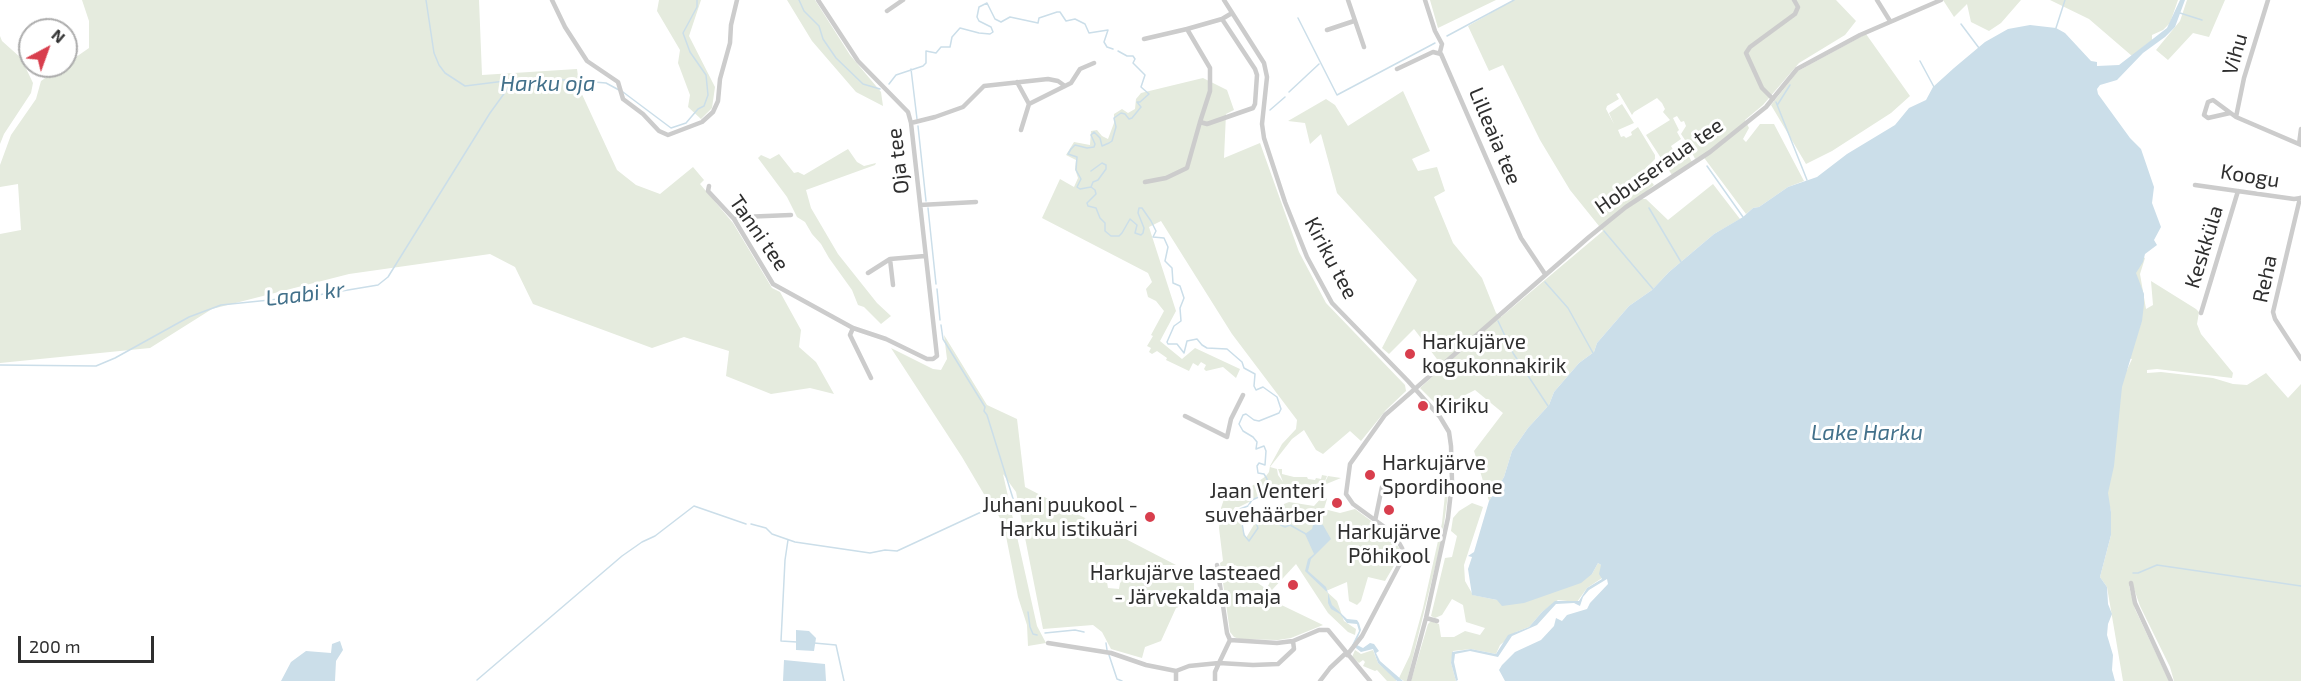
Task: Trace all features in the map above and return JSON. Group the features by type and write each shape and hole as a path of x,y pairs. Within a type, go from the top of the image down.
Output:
{"street":[{"path":"552,0 565,27 587,61 618,82 623,99 643,114 664,135 702,123 713,112 718,100 720,79 730,43 731,25 737,0"},
{"name":"Oja tee","path":"818,0 858,61 903,105 911,123 937,350"},
{"path":"887,11 903,0"},
{"name":"Kiriku tee","path":"1224,0 1266,69 1262,124 1264,138 1285,202 1307,257 1332,303 1414,388 1446,427 1451,446 1452,482 1448,518 1426,618 1409,681"},
{"path":"1348,0 1364,47"},
{"name":"Lilleaia tee","path":"1425,0 1442,44 1440,52 1521,238 1545,274"},
{"path":"1773,99 1762,88 1746,53 1750,47 1795,14 1798,7 1794,0"},
{"path":"1876,0 1890,21"},
{"name":"Hobuseraua tee","path":"1375,520 1350,501 1346,494 1352,461 1384,415 1545,274 1626,207 1726,140 1766,107 1797,69 1890,21 1941,0"},
{"name":"Vihu","path":"2236,117 2244,78 2268,0"},
{"path":"1144,39 1222,19 1232,13"},
{"path":"1200,122 1207,124 1252,108 1255,104 1257,75 1255,69 1222,19"},
{"path":"1327,30 1354,21"},
{"path":"1145,182 1166,178 1187,168 1210,91 1210,68 1187,29"},
{"path":"1397,69 1433,52 1440,52"},
{"path":"1029,104 1071,83 1080,69 1094,63"},
{"path":"911,123 963,107 984,86 1048,79 1058,81 1065,86"},
{"path":"1017,82 1029,104 1021,130"},
{"path":"2230,113 2208,118 2204,115 2208,102 2213,100 2236,117 2300,145 2301,129"},
{"name":"Koogu","path":"2194,185 2294,200 2300,198"},
{"name":"Tanni tee","path":"709,186 708,191 734,219 773,284 853,328 886,339 927,359 937,356 937,350"},
{"name":"Keskküla","path":"2201,313 2238,191"},
{"name":"Reha","path":"2300,198 2273,312 2274,319 2301,359"},
{"path":"920,205 976,202"},
{"path":"734,219 742,216 791,215"},
{"path":"868,273 890,259 926,256"},
{"path":"890,259 893,285"},
{"path":"853,328 850,335 871,378"},
{"path":"1185,416 1227,437 1230,419 1243,395"},
{"path":"1320,681 1330,668 1356,646 1404,556 1394,534 1375,520 1382,487"},
{"path":"1215,681 1215,672 1230,640 1216,565"},
{"path":"2131,583 2135,603 2171,681"},
{"path":"1426,618 1437,621"},
{"path":"1230,640 1278,643 1293,641 1324,629 1332,633 1370,681"},
{"path":"1048,643 1111,653 1146,665 1176,671 1189,666 1219,663 1278,664 1294,650 1293,641"},
{"path":"1176,671 1176,681"}],"shaded area":[{"path":"82,0 479,0 482,75 577,69 580,90 617,170 636,185 660,194 693,167 704,180 700,184 733,223 772,288 780,292 801,330 799,347 816,362 834,394 810,388 771,394 726,376 729,351 684,337 652,348 533,304 515,267 490,254 349,274 212,309 150,348 0,363 0,234 21,230 18,184 0,187 0,165 11,135 36,99 41,81 45,78 78,78 78,56 89,48 89,21"},
{"path":"659,0 701,0 689,36 715,87 712,108 701,119 688,107 690,95 678,63 680,50 657,11"},
{"path":"787,0 815,0 850,55 881,92 883,106 856,92 812,41"},
{"path":"1430,0 1496,0 1438,28"},
{"path":"1514,0 1836,0 1856,21 1845,35 1799,63 1763,105 1745,120 1749,128 1743,139 1746,142 1760,124 1774,124 1804,181 1788,187 1746,214 1702,155 1695,159 1681,134 1686,126 1684,121 1681,122 1677,116 1673,118 1681,139 1671,146 1677,157 1686,151 1692,162 1672,175 1646,135 1670,120 1663,112 1665,109 1662,103 1657,98 1632,115 1619,93 1616,94 1619,99 1606,109 1614,124 1609,113 1622,104 1634,123 1618,130 1621,137 1626,138 1632,135 1631,132 1638,127 1655,155 1655,159 1643,171 1646,181 1649,179 1654,185 1637,199 1646,199 1668,220 1713,184 1740,219 1714,234 1669,272 1652,290 1629,306 1597,343 1594,352 1579,363 1554,392 1549,405 1528,428 1512,451 1504,477 1489,501 1474,451 1503,413 1475,390 1440,408 1420,388 1443,367 1414,329 1389,354 1382,348 1417,280 1337,193 1321,134 1310,144 1305,123 1288,121 1326,99 1335,105 1348,126 1403,91 1430,151 1412,159 1418,171 1437,167 1445,191 1434,197 1453,243 1482,278 1496,313 1501,317 1603,231 1570,190 1540,140 1503,65 1489,71 1468,26"},
{"path":"1943,0 2021,0 2001,23 1989,31 1971,22 1967,4 1954,17"},
{"path":"2050,0 2178,0 2170,23 2163,30 2152,35 2152,40 2132,56 2089,19"},
{"path":"2187,0 2225,0 2209,37 2193,33 2168,60 2156,50 2180,21"},
{"path":"1866,34 1910,96 1891,113 1832,151 1806,164 1771,105 1798,71"},
{"path":"0,36 2,41 18,55 18,78 31,78 33,83 31,93 0,144"},
{"path":"1203,78 1227,90 1234,110 1226,114 1224,158 1260,143 1299,252 1326,303 1405,385 1406,391 1386,410 1361,441 1350,431 1323,454 1316,450 1304,430 1292,439 1270,467 1277,469 1283,482 1278,469 1282,469 1282,474 1315,480 1316,478 1321,479 1322,475 1327,476 1325,481 1313,487 1325,482 1328,476 1341,478 1319,487 1313,500 1267,489 1253,500 1235,507 1233,511 1238,515 1246,538 1259,516 1270,514 1280,516 1284,504 1289,502 1314,506 1323,496 1327,499 1324,509 1340,513 1355,509 1389,534 1402,552 1385,581 1368,577 1361,601 1357,605 1349,601 1347,582 1326,591 1337,601 1344,621 1356,629 1355,635 1348,632 1328,613 1296,564 1272,590 1268,586 1272,578 1263,570 1253,574 1235,565 1221,570 1220,563 1223,561 1219,528 1221,508 1228,487 1252,486 1266,476 1270,466 1282,444 1296,429 1297,420 1232,334 1161,221 1149,227 1176,311 1160,341 1182,359 1195,348 1240,369 1236,378 1223,367 1206,371 1204,369 1206,365 1201,362 1198,366 1193,363 1189,371 1166,360 1167,358 1157,351 1152,354 1149,352 1151,348 1147,346 1153,336 1151,335 1164,311 1156,301 1148,297 1146,289 1152,282 1148,273 1042,218 1060,179 1074,187 1078,178 1075,169 1076,160 1066,155 1074,142 1090,145 1091,131 1097,130 1108,139 1114,123 1114,114 1122,109 1128,113 1135,109 1136,99 1141,93"},
{"path":"848,149 857,162 864,166 876,163 875,165 806,190 811,208 838,254 877,303 891,316 881,324 864,307 858,305 852,290 821,244 805,222 797,217 787,197 758,158 761,155 770,159 779,154 794,173 804,175"},
{"path":"2141,256 2145,258 2140,274 2146,309 2153,305 2151,281 2196,309 2199,312 2197,324 2201,334 2233,373 2232,378 2157,369 2147,370 2147,373 2161,372 2213,378 2233,384 2247,385 2266,373 2288,398 2301,384 2301,681 2174,681 2170,667 2140,606 2133,586 2129,586 2135,609 2169,681 2123,681 2107,587 2100,577 2111,535 2111,512 2096,447 2114,363 2127,370 2132,359 2126,358 2124,294"},
{"path":"944,335 987,405 1017,419 1025,487 1176,565 1104,565 1108,588 1119,589 1122,571 1147,582 1194,583 1194,601 1176,608 1161,641 1145,647 1142,658 1111,649 1102,632 1093,625 1043,629 1016,492 1003,474 1037,626 1046,643 1028,646 1027,625 1018,597 1004,526 989,497 988,501 891,348 933,369 941,370 947,359"},
{"path":"1446,485 1449,487 1442,539 1407,681 1404,681 1399,678 1410,655 1423,608 1442,523"},
{"path":"1472,503 1483,507 1464,565 1465,581 1473,595 1497,600 1592,574 1598,563 1601,565 1602,578 1587,588 1577,602 1558,600 1542,612 1529,627 1516,632 1500,645 1496,654 1471,649 1453,651 1451,663 1456,681 1411,681 1428,624 1431,621 1439,624 1441,637 1454,637 1465,631 1480,635 1485,628 1466,622 1463,605 1452,599 1442,615 1435,618 1431,616 1445,558 1452,557 1457,536 1451,531 1453,518"},
{"path":"1232,570 1240,571 1268,590 1266,592 1269,599 1323,625 1291,638 1278,640 1234,637 1230,632 1222,576"},
{"path":"1355,650 1361,654 1373,650 1378,663 1396,681 1387,681 1377,670 1363,666 1365,662 1363,660 1359,663 1352,657"}],"water":[{"name":"Lake Harku","path":"2180,0 2185,0 2175,27 2143,53 2117,80 2100,85 2097,89 2098,94 2130,138 2141,149 2154,187 2152,203 2161,227 2154,240 2157,245 2145,254 2136,273 2144,294 2142,321 2122,387 2114,466 2108,493 2111,535 2100,577 2107,587 2108,604 2112,614 2107,635 2113,655 2112,670 2115,681 1505,681 1499,670 1515,652 1541,640 1554,626 1556,618 1562,621 1567,615 1587,609 1608,584 1607,579 1589,590 1580,606 1574,603 1556,604 1537,625 1512,636 1498,657 1470,651 1455,654 1454,662 1458,680 1456,681 1451,663 1452,652 1471,649 1496,654 1508,635 1529,627 1555,601 1579,601 1587,588 1602,579 1599,574 1601,565 1598,563 1592,574 1581,583 1524,603 1502,606 1497,600 1472,595 1468,569 1472,557 1468,556 1474,552 1489,501 1504,477 1512,451 1528,428 1549,405 1554,392 1579,363 1594,352 1597,343 1629,306 1652,290 1669,272 1714,234 1788,187 1817,177 1847,154 1895,125 1909,108 1926,100 1933,87 1954,68 1985,42 2008,29 2030,25 2056,28 2065,33 2091,61 2097,62 2097,66 2119,65 2167,28"},
{"path":"1314,521 1323,525 1331,539 1311,559 1308,571 1326,587 1328,593 1305,571 1308,559 1314,554 1305,534 1312,529"},
{"path":"1328,593 1332,605 1347,619 1357,620 1359,623 1361,630 1355,644 1363,648 1370,643 1374,644 1379,651 1376,653 1380,661 1403,681 1397,681 1378,663 1373,649 1361,652 1352,645 1359,631 1357,624 1347,623 1340,614 1331,609 1328,603"},
{"path":"796,630 809,631 816,638 814,651 796,650"},
{"path":"340,641 343,650 336,661 335,681 281,681 291,662 306,651 331,653 332,644"},
{"path":"784,660 825,664 826,681 783,681"}],"waterway":[{"name":"Harku oja","path":"426,0 434,53 439,65 445,73 465,86 513,80 570,80 606,83 619,90"},
{"name":"Harku oja","path":"623,92 671,128 686,123 698,109 704,106 708,95 706,75 690,52 683,33 697,7 697,0"},
{"name":"Harku oja","path":"799,0 804,11 819,26 823,39 836,58 863,84 880,89"},
{"path":"1447,36 1514,0"},
{"path":"2056,28 2065,0"},
{"name":"Harku oja","path":"889,84 896,75 923,66 926,63 926,51 936,53 941,47 950,47 952,37 960,28 979,33 993,32 991,27 979,21 977,17 979,7 987,3 995,19 1001,22 1010,17 1038,23 1039,18 1060,12 1066,21 1075,19 1085,24 1089,33 1108,30 1104,42 1107,47 1113,49"},
{"path":"2180,13 2202,20"},
{"path":"1298,18 1337,95 1435,43"},
{"path":"1961,24 1979,48"},
{"name":"Harku oja","path":"1118,51 1127,56 1133,56 1135,59 1133,63 1145,75 1141,87 1149,94 1137,102 1141,107 1132,118 1129,119 1121,113 1114,118 1116,127 1112,141 1102,146 1100,138 1094,132 1091,135 1094,147 1075,145 1071,149 1068,154 1077,157 1076,170 1081,179 1077,187 1080,189 1091,187 1095,190 1096,194 1087,203 1088,206 1096,208 1105,223 1105,231 1111,236 1119,236 1130,219 1137,225 1135,233 1141,235 1144,228 1138,213 1139,208 1142,208 1156,231 1153,237 1164,238 1168,247 1165,261 1172,268 1173,283 1180,286 1184,298 1180,308 1181,321 1174,326 1168,344 1177,344 1184,353 1187,341 1197,339 1207,348 1227,349 1242,362 1244,368 1255,374 1256,390 1263,387 1277,397 1281,409 1279,413 1259,421 1246,414 1243,415 1239,424 1243,431 1257,442 1256,449 1264,446 1266,451 1265,465 1259,463 1257,466 1258,473 1264,474 1267,479 1266,491 1252,500 1248,506 1237,510 1241,517 1244,535 1249,541 1258,528 1254,518 1259,514 1285,527 1290,525 1306,534"},
{"path":"1920,61 1934,87"},
{"path":"1289,92 1319,64"},
{"path":"911,69 917,119"},
{"name":"Laabi kr","path":"0,365 96,366 189,317 221,305 318,295 378,285 388,277 490,113 514,80"},
{"path":"1778,104 1790,85"},
{"path":"1270,110 1285,97"},
{"path":"1776,102 1807,180"},
{"path":"918,126 926,201"},
{"name":"Harku oja","path":"1091,171 1102,163 1106,165 1106,169 1091,187"},
{"path":"1707,166 1743,217"},
{"path":"928,208 936,284"},
{"path":"1649,208 1681,262"},
{"path":"1604,231 1653,289"},
{"path":"1545,282 1568,308 1593,353"},
{"path":"937,289 940,320"},
{"path":"1498,321 1513,353 1548,406"},
{"path":"941,325 943,339 985,407 984,411 1015,505"},
{"path":"477,680 622,556 655,536 694,506 746,524"},
{"path":"751,524 766,528 772,534 795,542 870,553 885,550 897,551 979,513 1010,506"},
{"path":"788,540 781,641 797,642"},
{"path":"2133,573 2157,565 2301,586"},
{"path":"1028,612 1030,627 1033,634 1037,635"},
{"path":"1045,633 1075,630 1084,632"},
{"path":"814,643 836,645 844,681"},
{"path":"1106,643 1107,650"},
{"path":"1109,655 1117,679 1122,681"}],"place":[{"name":"Harkujärve kogukonnakirik","path":"1410,354"},
{"name":"Kiriku","path":"1423,406"},
{"name":"Harkujärve Spordihoone","path":"1370,475"},
{"name":"Jaan Venteri suvehäärber","path":"1337,503"},
{"name":"Harkujärve Põhikool","path":"1389,510"},
{"name":"Juhani puukool - Harku istikuäri","path":"1150,517"},
{"name":"Harkujärve lasteaed - Järvekalda maja","path":"1293,585"}]}
